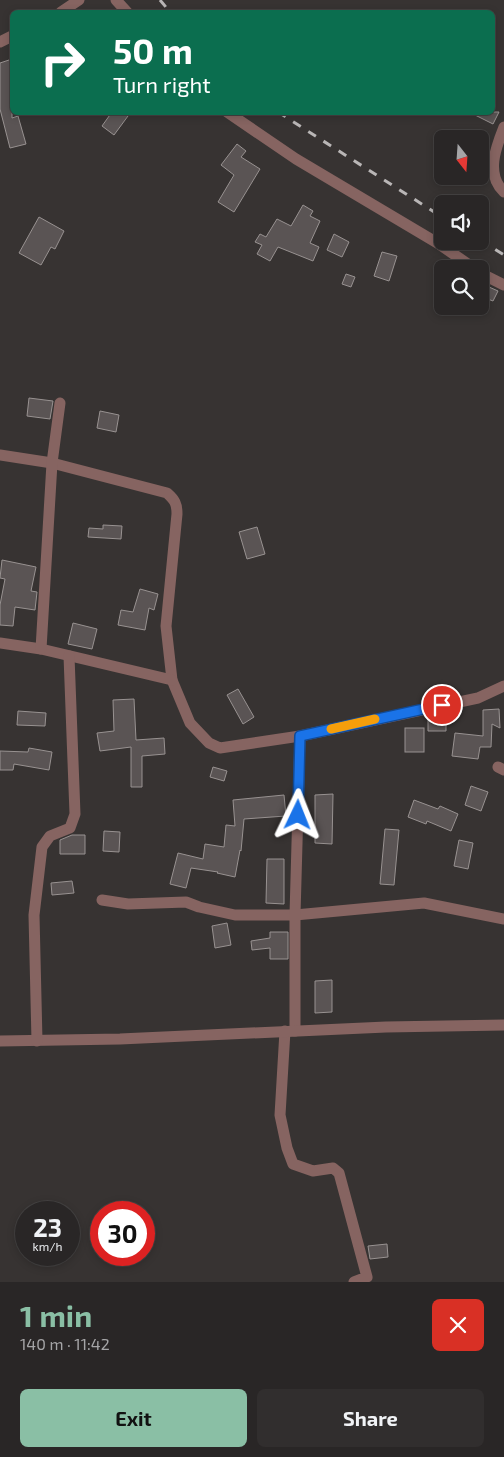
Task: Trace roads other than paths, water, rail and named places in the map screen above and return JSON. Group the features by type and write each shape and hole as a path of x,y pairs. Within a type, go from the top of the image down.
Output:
{"street":[{"path":"64,10 79,0"},
{"path":"116,0 125,10"},
{"path":"231,115 296,159 439,244 462,260"},
{"path":"504,127 495,150 493,165 496,180 504,192"},
{"path":"489,277 504,285"},
{"path":"41,649 52,463 60,403"},
{"path":"0,455 52,463 167,493 174,499 177,505 177,514 166,626 172,680 190,723 209,743 220,748 300,736 478,698 504,686"},
{"path":"0,643 41,649 172,680"},
{"path":"37,1041 34,915 42,847 50,836 70,828 75,814 69,656"},
{"path":"300,736 290,1031 280,1115 287,1148 293,1164 314,1170 333,1168 339,1173 367,1277 354,1282"},
{"path":"102,900 128,904 186,902 199,907 235,914 295,915 424,903 504,919"},
{"path":"0,1040 120,1039 386,1027 504,1025"}],"railway":[{"path":"160,0 168,10"},
{"path":"283,115 434,212"},
{"path":"489,246 504,255"}]}
